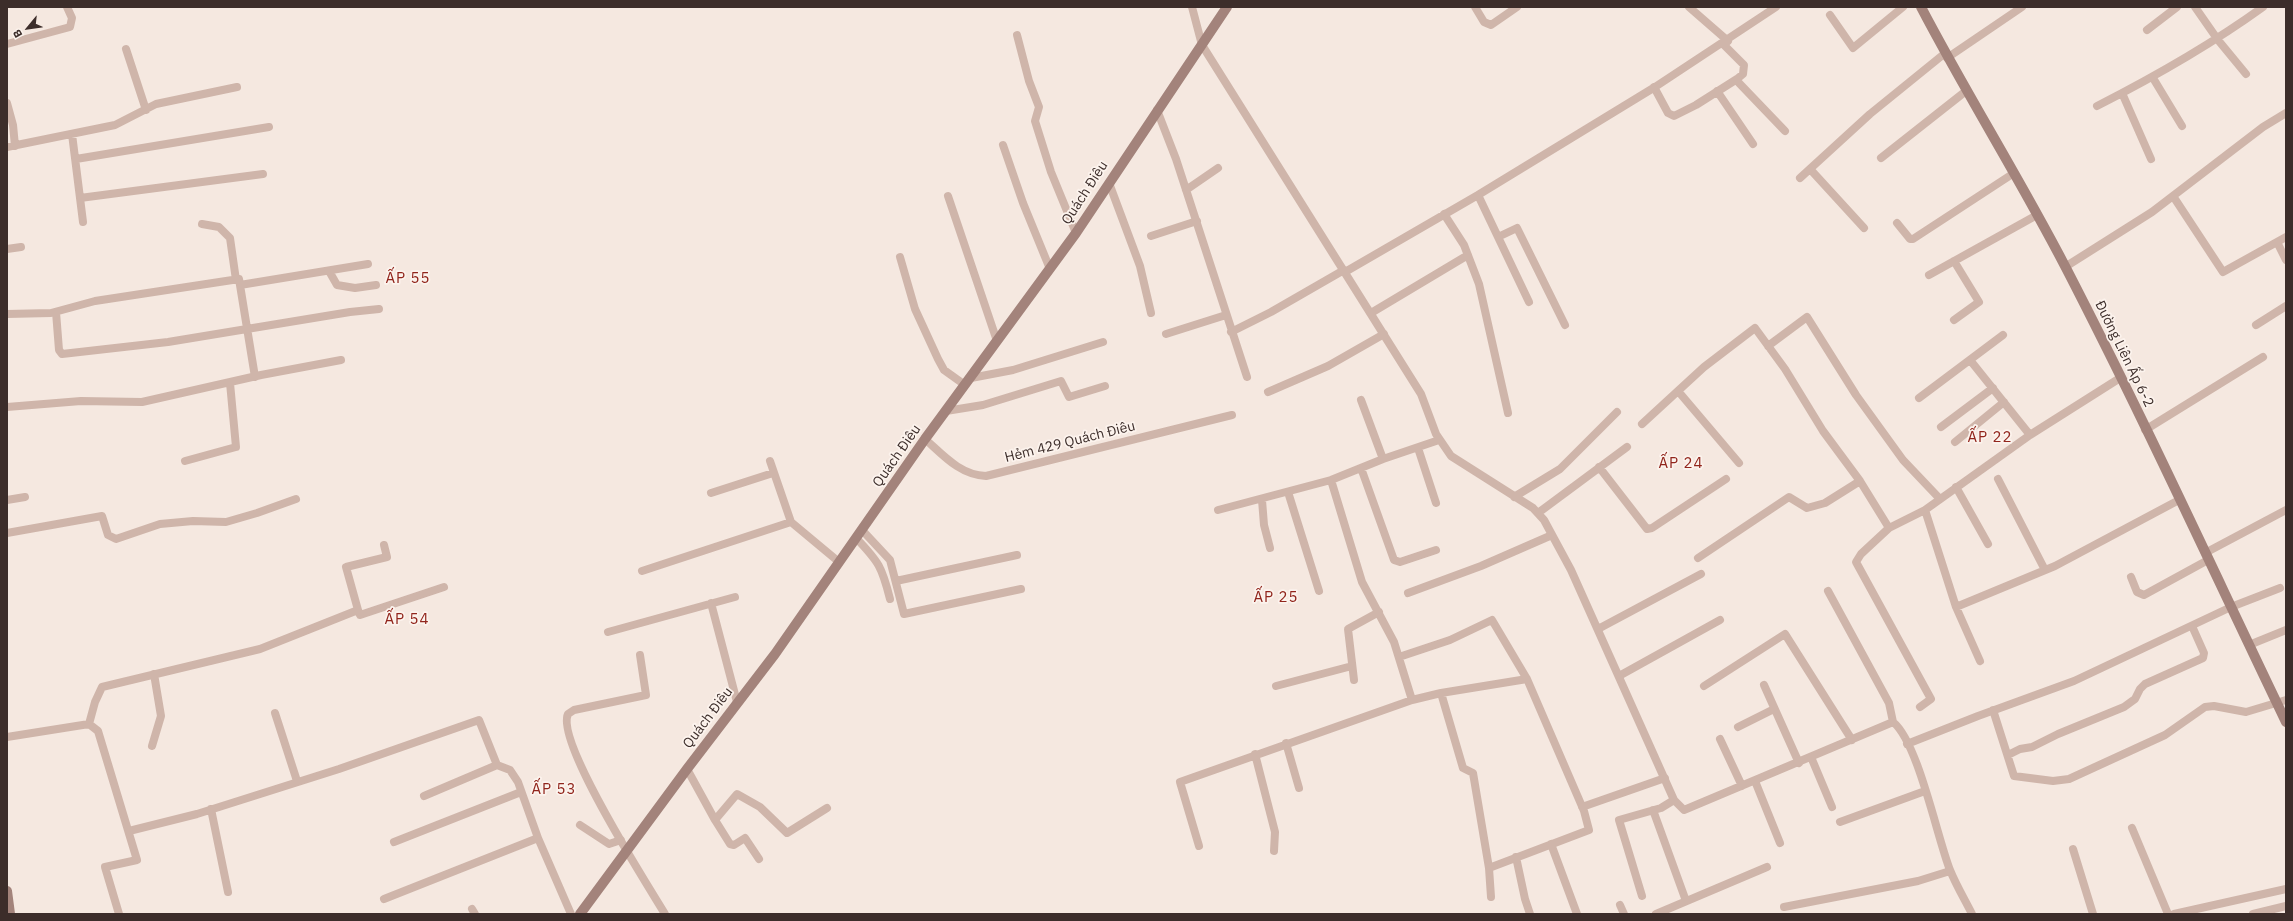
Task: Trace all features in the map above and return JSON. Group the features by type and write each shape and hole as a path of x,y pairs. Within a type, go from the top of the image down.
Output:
{"main road":[{"name":"Quách Điêu","path":"580,914 737,702 775,654 925,439 1076,233 1156,110 1227,7"},
{"name":"Đường Liên Ấp 6-2","path":"1921,7 1946,56 2014,173 2065,267 2249,646 2282,702 2286,722"},
{"path":"7,897 10,914"}],"street":[{"path":"7,44 70,27 72,18 67,7"},
{"path":"1192,7 1202,45 1421,394 1439,440 1451,456 1533,508 1552,535 1571,570 1674,800 1684,810 1799,763 1893,722"},
{"path":"1475,7 1484,22 1490,25 1517,7"},
{"path":"1654,88 1668,113 1674,116 1696,105 1737,79 1742,74 1744,65 1725,42 1689,7"},
{"path":"1231,332 1271,312 1345,271 1478,195 1654,88 1776,7"},
{"path":"1830,15 1853,48 1903,7"},
{"path":"1800,178 1870,114 1946,56 2022,7"},
{"path":"2147,30 2177,7"},
{"path":"2195,7 2218,40 2246,74"},
{"path":"2097,106 2153,78 2218,40 2263,7"},
{"path":"1016,35 1029,81 1039,107 1035,121 1051,172 1076,233"},
{"path":"126,49 146,110"},
{"path":"2153,78 2182,126"},
{"path":"1737,79 1746,92 1785,131"},
{"path":"7,103 13,125 11,147 115,125 156,104 237,87"},
{"path":"1718,91 1753,144"},
{"path":"1881,158 1966,91"},
{"path":"2122,93 2151,159"},
{"path":"1156,110 1197,221 1231,332 1247,377"},
{"path":"2065,267 2152,212 2263,127 2286,113"},
{"path":"76,160 269,127"},
{"path":"72,134 83,222"},
{"path":"1003,145 1023,203 1050,269"},
{"path":"1186,190 1218,168"},
{"path":"1810,169 1864,228"},
{"path":"1897,223 1910,239 1913,239 2014,173"},
{"path":"80,198 263,174"},
{"path":"1108,183 1140,266 1151,313"},
{"path":"1478,195 1529,302"},
{"path":"948,196 998,341"},
{"path":"2173,196 2223,272 2286,237"},
{"path":"1444,214 1468,255 1479,284 1508,413"},
{"path":"1929,275 2037,215"},
{"path":"1151,236 1197,221"},
{"path":"202,224 220,227 230,238 255,377"},
{"path":"1498,237 1517,228 1565,325"},
{"path":"2277,242 2286,260"},
{"path":"7,249 21,247"},
{"path":"1371,313 1468,255"},
{"path":"900,257 915,310 944,370 968,382 1013,370 1103,342"},
{"path":"1954,261 1979,302 1954,320"},
{"path":"7,314 56,312 95,301 329,271 368,264"},
{"path":"329,271 338,285 344,288 376,285"},
{"path":"2256,326 2286,306"},
{"path":"56,312 59,350 62,354 247,330 350,312 379,309"},
{"path":"1166,334 1226,315"},
{"path":"1768,346 1807,317 1856,395 1903,460 1940,499"},
{"path":"1642,424 1704,367 1753,328 1768,346 1823,431 1860,481 1889,528"},
{"path":"1268,392 1328,366 1384,334"},
{"path":"1920,398 2003,335"},
{"path":"2145,430 2263,357"},
{"path":"7,407 82,401 142,402 341,360"},
{"path":"1970,360 2030,435"},
{"path":"1920,707 1931,699 1856,562 1861,554 1889,528 1925,510 2030,435 2120,378"},
{"path":"946,411 983,405 1061,381 1069,397 1105,386"},
{"path":"186,461 236,447 230,383"},
{"path":"1941,427 1993,388"},
{"path":"1678,391 1739,463"},
{"path":"1361,400 1382,459"},
{"path":"1954,442 2004,402"},
{"path":"1514,497 1560,469 1617,412"},
{"name":"Hẻm 429 Quách Điêu","path":"925,439 965,472 973,476 986,476 1232,415"},
{"path":"1218,510 1262,500 1331,480 1382,459 1439,440"},
{"path":"1538,514 1627,446"},
{"path":"1418,448 1436,502"},
{"path":"770,461 791,522 839,562"},
{"path":"1599,467 1647,529 1663,521 1726,479"},
{"path":"1361,468 1394,560 1400,562 1436,550"},
{"path":"711,493 773,473"},
{"path":"1998,479 2045,570"},
{"path":"1331,480 1362,582 1394,642 1412,700"},
{"path":"1698,558 1789,497 1807,508 1825,503 1860,481"},
{"path":"1956,487 1988,544"},
{"path":"1288,492 1320,591"},
{"path":"7,500 25,497"},
{"path":"7,533 102,516 108,535 116,539 160,524 193,521 226,522 296,499"},
{"path":"1262,500 1264,525 1270,548"},
{"path":"1956,607 2045,570 2179,500"},
{"path":"1925,510 1956,607 1980,661"},
{"path":"2131,577 2137,592 2144,595 2286,510"},
{"path":"642,571 791,522"},
{"path":"859,534 890,560 904,614 1021,589"},
{"path":"859,534 883,570 890,599"},
{"path":"1408,593 1481,566 1552,535"},
{"path":"384,545 387,557 346,567 360,615 444,587"},
{"path":"896,580 1017,555"},
{"path":"1598,629 1700,574"},
{"path":"1907,744 1993,710 2074,681 2231,607 2280,588"},
{"path":"1828,591 1889,703 1893,722 1899,727 1925,790 1950,871 1972,914"},
{"path":"608,632 735,597"},
{"path":"711,603 737,702"},
{"path":"89,724 95,702 102,687 260,649 358,610"},
{"path":"1354,680 1348,629 1379,612"},
{"path":"1399,657 1450,640 1492,620 1527,679 1582,807 1589,830 1489,868"},
{"path":"1619,676 1720,620"},
{"path":"2008,755 2020,749 2032,747 2058,734 2124,706 2135,699 2140,688 2145,684 2203,658 2204,653 2192,626"},
{"path":"2249,646 2286,630"},
{"path":"1704,686 1785,634 1852,740"},
{"path":"640,655 646,695 574,710 568,714 566,720 573,750 626,850 665,914"},
{"path":"1276,686 1352,666"},
{"path":"152,746 161,716 154,674"},
{"path":"1199,846 1180,782 1286,743 1412,700 1441,693 1527,679"},
{"path":"1764,685 1799,763"},
{"path":"1441,693 1463,768 1473,773 1489,868 1491,896"},
{"path":"1993,710 2012,772 2016,777 2058,781 2075,776 2165,735 2205,707 2214,706 2246,712 2282,702"},
{"path":"1738,727 1774,708"},
{"path":"275,713 297,781"},
{"path":"129,831 211,809 297,781 340,769 479,720 497,765"},
{"path":"7,737 89,724 98,730 137,860 105,867 119,914"},
{"path":"1720,739 1742,786"},
{"path":"1286,743 1299,788"},
{"path":"1255,754 1275,832 1274,851"},
{"path":"1811,757 1832,807"},
{"path":"424,796 497,765 510,770 521,792 538,838 571,914"},
{"path":"687,769 714,820 730,844 734,845 745,838 759,859"},
{"path":"1582,807 1665,778"},
{"path":"1754,781 1780,843"},
{"path":"1840,822 1925,790"},
{"path":"394,842 521,792"},
{"path":"714,820 737,794 760,807 787,833 827,808"},
{"path":"1642,896 1619,820 1653,810 1674,800"},
{"path":"211,809 228,892"},
{"path":"1653,810 1686,901"},
{"path":"580,825 609,844 614,844 621,840"},
{"path":"2132,828 2168,914"},
{"path":"384,899 538,838"},
{"path":"1551,844 1577,914"},
{"path":"2073,849 2093,914"},
{"path":"1516,857 1525,899 1530,914"},
{"path":"1656,914 1767,867"},
{"path":"1784,907 1918,881 1950,871"},
{"path":"2174,914 2286,889"},
{"path":"1620,905 1624,914"},
{"path":"2253,914 2286,906"}],"district":[{"name":"ẤP 55","path":"408,279"},
{"name":"ẤP 22","path":"1990,438"},
{"name":"ẤP 24","path":"1681,464"},
{"name":"ẤP 25","path":"1276,598"},
{"name":"ẤP 54","path":"407,620"},
{"name":"ẤP 53","path":"554,790"}]}
